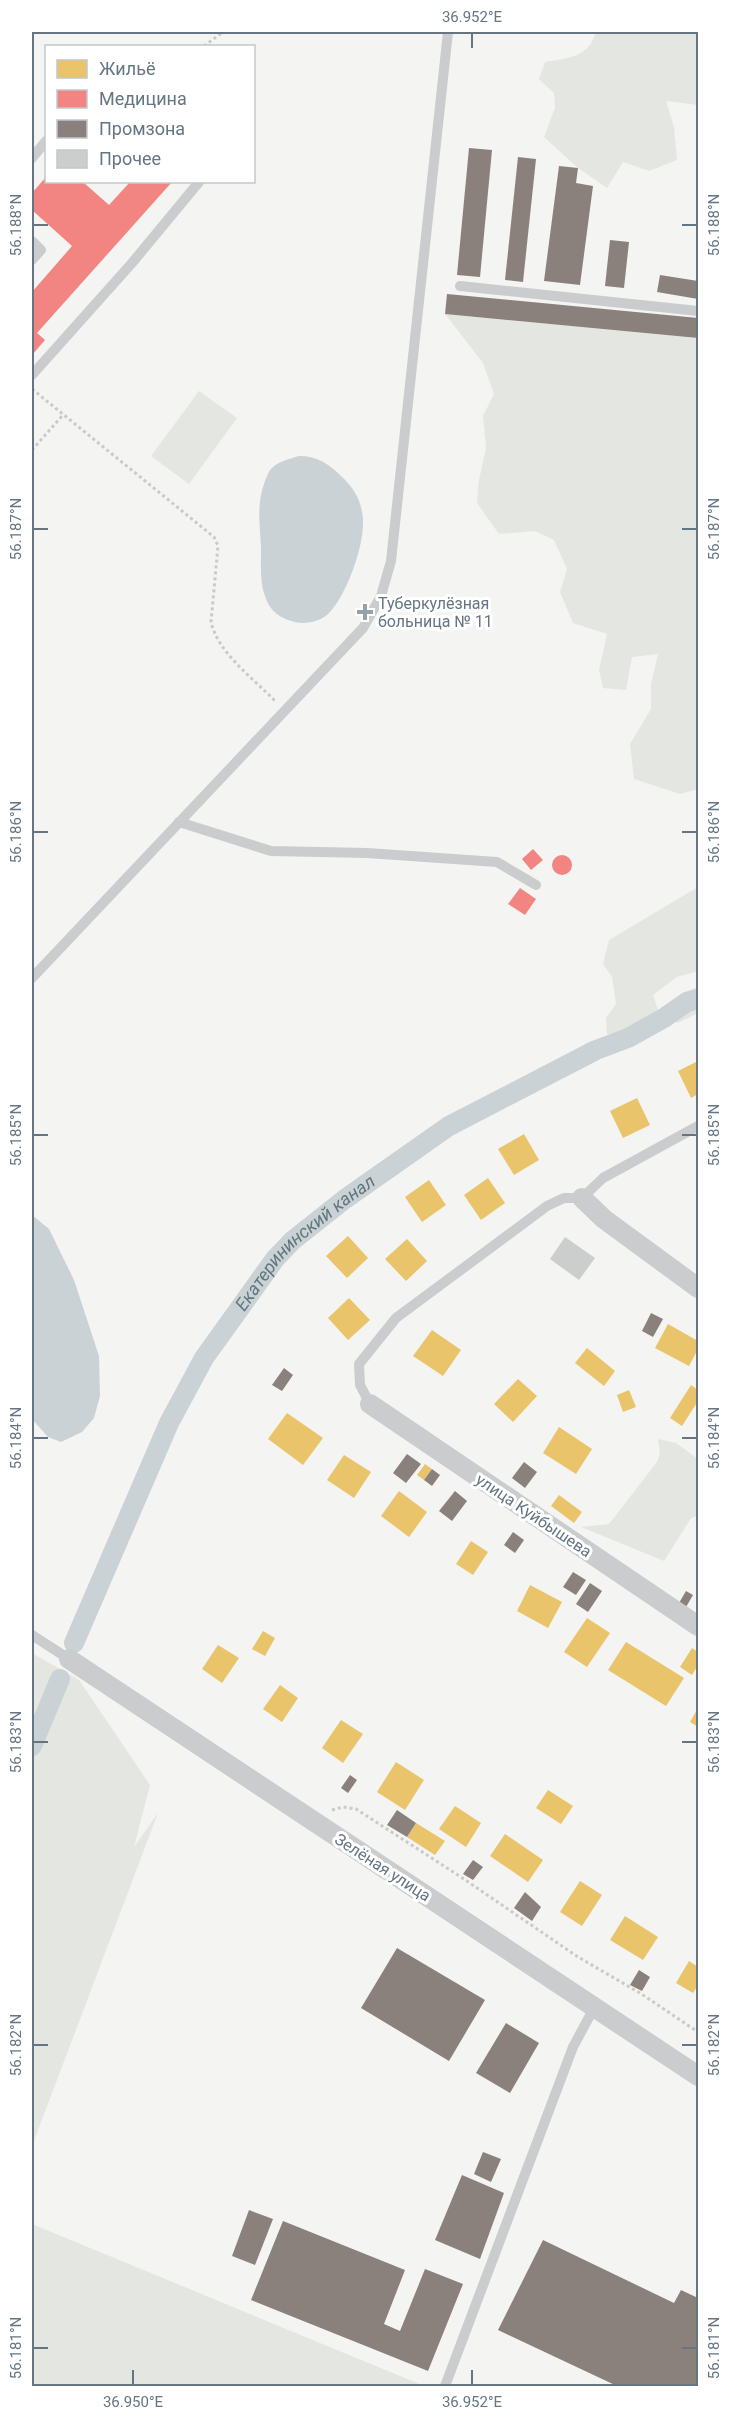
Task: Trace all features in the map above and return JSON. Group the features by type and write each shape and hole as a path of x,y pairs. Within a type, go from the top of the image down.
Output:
{"street":[{"path":"582,1198 604,1219 699,1288"},
{"name":"улица Куйбышева","path":"370,1404 699,1626"},
{"name":"Зелёная улица","path":"69,1659 699,2076"}],"lane":[{"path":"32,978 363,628 381,596 391,561 448,32"},
{"path":"32,158 45,142"},
{"path":"32,375 132,263 198,183"},
{"path":"32,241 41,250 32,260"},
{"path":"460,286 699,311"},
{"path":"179,822 271,851 367,853 497,862 536,885"},
{"path":"370,1404 360,1385 359,1364 396,1318 547,1206 564,1198 582,1198 603,1178 699,1126"},
{"path":"32,1635 69,1659"},
{"path":"445,2386 573,2047 594,2008"}],"path":[{"path":"205,45 223,32"},
{"path":"32,389 62,416 214,537 218,546 211,622 213,633 224,649 284,710"},
{"path":"32,450 62,416"},
{"path":"307,1817 343,1807 356,1809 578,1957 640,1993 699,2032"}],"shaded area":[{"path":"596,32 698,32 698,105 666,101 674,127 677,160 649,171 623,162 607,188 578,168 544,137 555,108 554,93 539,79 545,62 569,58 583,52 593,41"},
{"path":"445,314 698,338 698,789 680,794 634,779 630,744 651,709 651,685 658,654 632,657 626,690 603,688 599,670 607,634 573,623 560,592 567,569 554,540 535,531 499,534 477,503 486,448 483,416 494,394 483,363"},
{"path":"199,391 237,418 189,484 151,456"},
{"path":"299,456 312,457 323,462 346,481 359,502 363,523 359,551 343,593 329,613 316,621 306,623 291,621 273,611 264,593 261,571 259,523 262,490 274,466"},
{"path":"698,887 698,971 677,977 653,995 659,1013 653,1021 636,1026 622,1037 607,1034 606,1018 616,1004 612,977 603,964 609,940"},
{"path":"698,987 698,1013 678,1023 664,1018 669,1007 677,998"},
{"path":"32,1215 49,1229 74,1280 99,1356 100,1396 94,1418 82,1432 61,1442 48,1437 32,1419"},
{"path":"658,1439 676,1443 698,1459 698,1516 691,1518 664,1561 581,1527 609,1524 657,1462 660,1454"},
{"path":"32,1653 79,1680 150,1785 134,1847 158,1813 32,2146"},
{"path":"32,2224 422,2385 434,2384 434,2386 32,2386"}],"building: Жильё":[{"path":"698,1061 698,1094 691,1098 678,1071"},
{"path":"637,1098 650,1125 623,1138 610,1111"},
{"path":"524,1134 539,1160 514,1175 498,1149"},
{"path":"488,1178 505,1203 481,1220 464,1195"},
{"path":"429,1180 446,1205 422,1222 405,1197"},
{"path":"348,1236 368,1258 347,1278 326,1256"},
{"path":"407,1239 427,1261 406,1281 385,1259"},
{"path":"349,1298 370,1320 348,1340 328,1318"},
{"path":"668,1324 698,1341 698,1349 689,1366 655,1348"},
{"path":"432,1330 461,1350 443,1376 413,1356"},
{"path":"587,1348 615,1371 604,1386 575,1363"},
{"path":"518,1379 537,1396 513,1422 494,1404"},
{"path":"691,1385 698,1390 698,1401 682,1426 670,1418"},
{"path":"629,1390 636,1407 623,1412 617,1395"},
{"path":"287,1413 323,1438 303,1465 268,1439"},
{"path":"559,1427 592,1449 576,1474 543,1453"},
{"path":"344,1455 371,1472 354,1498 327,1480"},
{"path":"425,1464 432,1469 424,1480 417,1475"},
{"path":"399,1491 427,1512 409,1537 381,1516"},
{"path":"559,1495 582,1512 574,1523 551,1506"},
{"path":"471,1541 488,1552 473,1575 456,1564"},
{"path":"530,1585 562,1602 548,1628 517,1611"},
{"path":"587,1618 610,1633 587,1667 564,1652"},
{"path":"263,1631 275,1638 265,1656 252,1649"},
{"path":"626,1642 684,1678 666,1706 608,1670"},
{"path":"218,1645 239,1658 222,1683 202,1669"},
{"path":"692,1648 698,1652 698,1665 692,1675 680,1667"},
{"path":"280,1685 298,1698 282,1722 263,1709"},
{"path":"698,1708 698,1727 690,1722"},
{"path":"341,1720 363,1734 343,1763 322,1748"},
{"path":"396,1762 424,1780 405,1810 377,1792"},
{"path":"548,1790 573,1806 561,1824 536,1808"},
{"path":"455,1806 481,1823 466,1847 439,1829"},
{"path":"416,1823 445,1841 435,1855 407,1837"},
{"path":"505,1834 543,1860 528,1882 490,1856"},
{"path":"580,1881 602,1895 582,1926 560,1912"},
{"path":"625,1916 658,1937 643,1960 610,1940"},
{"path":"689,1961 698,1967 698,1985 693,1993 676,1983"}],"building: Медицина":[{"path":"45,178 45,183 84,183 109,205 129,183 171,183 37,333 45,340 32,355 32,292 72,246 32,210 32,193"},
{"path":"533,849 543,860 531,870 522,859"},
{"path":"558,855 566,855 572,861 572,869 566,875 558,875 552,869 552,861"},
{"path":"520,888 536,899 525,915 508,904"}],"building: Промзона":[{"path":"469,148 492,150 480,277 457,275"},
{"path":"518,157 536,159 523,282 505,280"},
{"path":"559,166 578,168 576,183 593,186 580,285 544,281"},
{"path":"610,240 629,242 624,288 605,286"},
{"path":"660,275 698,281 698,299 657,292"},
{"path":"447,294 698,318 698,338 445,314"},
{"path":"651,1313 663,1319 653,1337 642,1331"},
{"path":"284,1368 293,1375 282,1391 272,1385"},
{"path":"407,1454 421,1464 406,1483 393,1473"},
{"path":"524,1462 537,1472 525,1488 512,1478"},
{"path":"432,1469 440,1475 432,1486 424,1480"},
{"path":"455,1491 467,1501 452,1521 439,1511"},
{"path":"513,1532 524,1540 515,1553 504,1545"},
{"path":"573,1572 586,1580 576,1595 563,1587"},
{"path":"590,1583 602,1591 588,1612 576,1604"},
{"path":"686,1591 693,1595 686,1607 679,1603"},
{"path":"350,1775 357,1780 348,1793 341,1788"},
{"path":"397,1810 416,1823 407,1837 387,1825"},
{"path":"473,1860 483,1867 473,1880 463,1874"},
{"path":"525,1892 541,1907 532,1921 514,1908"},
{"path":"397,1948 485,2000 449,2061 361,2008"},
{"path":"639,1970 650,1977 642,1991 630,1985"},
{"path":"506,2023 539,2043 510,2093 476,2073"},
{"path":"483,2152 501,2159 491,2182 474,2174"},
{"path":"462,2175 504,2193 480,2259 435,2240"},
{"path":"249,2210 273,2219 255,2265 232,2256"},
{"path":"283,2221 405,2270 384,2324 400,2331 425,2269 463,2284 428,2371 251,2300"},
{"path":"543,2240 674,2303 681,2290 698,2298 698,2386 617,2386 498,2330"}],"building: Прочее":[{"path":"565,1237 595,1258 579,1280 550,1259"}],"waterway":[{"name":"Екатерининский канал","path":"74,1643 169,1423 204,1358 275,1259 292,1241 345,1199 449,1126 596,1050 628,1038 687,1002 698,999"},
{"name":"Екатерининский канал","path":"32,1746 60,1679"}],"place":[{"name":"Туберкулёзная больница № 11","path":"365,612"}]}
